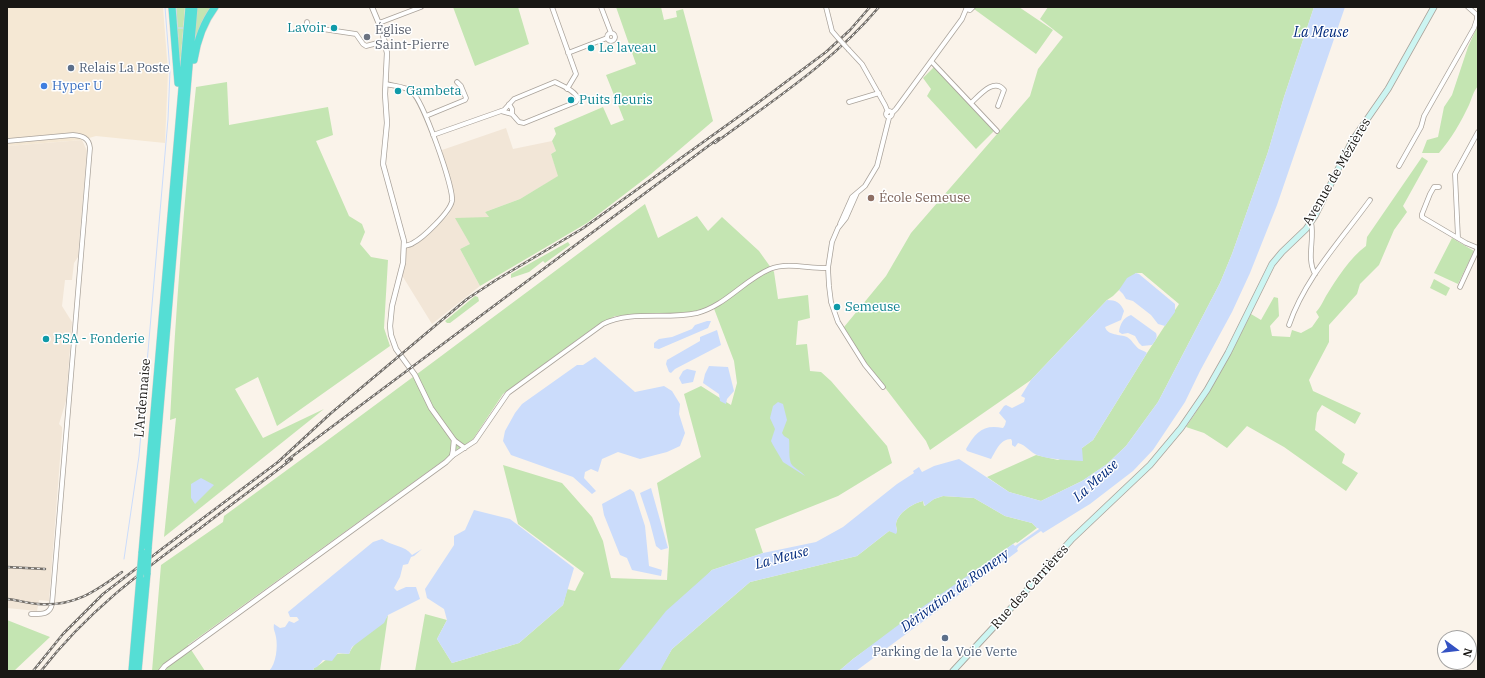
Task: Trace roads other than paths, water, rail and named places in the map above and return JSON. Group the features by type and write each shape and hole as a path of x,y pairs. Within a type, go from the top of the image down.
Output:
{"highway":[{"path":"172,7 178,75 178,117"},
{"name":"L'Ardennaise","path":"138,671 147,573 145,551 178,117 189,7"},
{"name":"L'Ardennaise","path":"132,671 140,577 145,551 194,7"},
{"path":"185,111 196,45 201,31 215,7"}],"main road":[{"name":"Avenue de Mézières","path":"1108,505 1150,465 1181,428 1207,390 1272,264 1311,222 1352,141 1388,89 1434,7"},
{"name":"Rue des Carrières","path":"953,671 1068,544 1108,505"}],"street":[{"path":"372,7 385,41 387,53 387,123 383,164 402,233 404,246 403,263 392,306 390,326 392,339 396,350 415,375 434,412 454,440 465,448"},
{"path":"379,23 421,7"},
{"path":"552,7 576,74 567,89"},
{"path":"601,7 611,33 614,35 614,40 611,42 607,38"},
{"path":"826,7 831,28 838,38 862,64 890,112"},
{"path":"883,387 865,365 838,322 831,302 828,268 832,242 838,228 846,218 857,193 865,186 876,166 881,154 889,118 886,116 896,109 962,19 967,8 970,10 973,7"},
{"path":"1399,166 1421,127 1424,116 1474,28 1477,15 1468,7"},
{"path":"307,22 309,27 356,34 366,46 385,41"},
{"path":"568,53 607,38 607,35 611,33"},
{"path":"931,61 997,131"},
{"path":"426,116 465,100 466,98 461,86 457,82"},
{"path":"433,135 501,111 514,98 555,82 576,95 578,99 576,102 524,123 519,122 512,114 501,111"},
{"path":"386,84 408,89 413,92 426,116 439,149 451,193 452,203 438,222 413,243 404,246"},
{"path":"971,103 989,87 994,85 1000,86 1004,90 998,106"},
{"path":"849,102 879,93"},
{"path":"509,104 512,109 512,114"},
{"path":"1458,238 1455,174 1478,132"},
{"path":"7,141 73,135 86,138 89,141 90,148 52,604 50,611 45,614 31,614"},
{"path":"1439,187 1434,187 1422,217 1478,248 1460,287"},
{"path":"1289,324 1296,305 1315,274 1370,200"},
{"path":"1311,222 1312,233 1310,255 1315,274"},
{"path":"161,671 165,666 436,470 452,456 475,441 508,394 603,324 624,317 683,315 708,310 758,275 777,267 792,266 828,268"},
{"path":"452,456 454,451 454,440"}],"water":[{"path":"1314,7 1345,7 1277,205 1250,273 1232,312 1185,402 1153,450 1133,471 1090,504 1043,533 1041,531 1019,546 1017,549 1018,551 856,671 839,671 921,608 1013,544 1015,546 1039,529 1032,523 1005,516 974,498 943,496 934,499 925,506 923,501 919,502 902,513 899,517 896,525 896,534 889,531 857,556 750,582 672,649 660,671 618,671 666,611 712,570 763,553 816,542 843,527 897,484 914,473 913,471 919,467 922,472 934,466 959,459 1009,492 1041,501 1082,481 1107,464 1126,446 1158,402 1220,283 1232,254 1268,152 1284,97"},
{"path":"1136,273 1175,304 1175,312 1165,326 1158,324 1151,315 1133,301 1126,299 1119,290 1127,278"},
{"path":"1107,300 1118,302 1124,311 1121,320 1105,327 1107,330 1111,333 1127,337 1139,349 1147,353 1093,440 1082,448 1083,461 1043,457 1037,455 1021,444 1018,443 1015,447 1012,445 1011,439 1001,443 991,459 967,451 966,449 973,438 985,428 1003,428 1006,421 999,413 1004,406 1006,405 1012,408 1024,402 1025,398 1021,396 1031,380"},
{"path":"1131,315 1156,333 1157,335 1155,341 1152,345 1142,346 1135,336 1128,333 1122,334 1119,332 1122,322"},
{"path":"711,321 708,328 659,349 654,348 654,343 659,339 672,337 692,329 695,325"},
{"path":"717,330 721,345 675,369 671,373 669,372 666,364 667,360 700,341 700,337"},
{"path":"595,357 635,392 664,386 672,391 680,404 679,414 685,433 680,446 667,452 640,459 618,452 602,459 598,472 591,469 585,472 584,478 596,491 592,494 573,477 511,455 503,441 505,431 522,404 577,365 583,365"},
{"path":"709,366 728,367 734,391 727,399 726,404 720,401 719,394 703,383"},
{"path":"687,369 696,371 693,382 682,384 679,378 683,371"},
{"path":"778,402 783,404 787,420 782,433 789,439 791,463 805,476 783,462 771,441 775,429 770,418 773,406"},
{"path":"201,478 214,485 195,504 191,498 191,484"},
{"path":"651,488 668,548 661,550 656,546 640,493"},
{"path":"630,489 634,492 645,526 649,566 662,570 661,576 632,570 627,558 620,555 604,515 602,504"},
{"path":"474,510 510,519 574,568 563,605 519,643 452,663 437,639 447,620 444,609 427,598 425,589 454,545 454,536 465,530"},
{"path":"382,539 406,549 412,555 422,549 411,557 408,564 403,565 400,577 394,588 397,591 406,587 416,587 420,599 388,615 384,623 352,647 349,654 338,653 332,661 323,660 317,667 314,668 313,671 269,671 275,660 277,650 274,624 280,628 285,627 289,621 294,623 299,620 297,617 290,617 288,612 373,542"}],"waterway":[{"path":"124,559 139,456 168,119 170,71 165,7"},
{"path":"176,7 178,37"},
{"path":"178,28 183,28"}],"railway":[{"path":"33,671 63,634 103,594 278,462 330,414 467,299 582,229 759,102 826,52 850,30 870,7"},
{"path":"715,143 780,96 822,63 842,46 879,7"},
{"path":"286,461 719,138"},
{"path":"41,671 76,630 134,578 292,459"},
{"path":"7,567 45,569"},
{"path":"7,599 38,604 62,603 83,597 93,592 122,572"}],"place":[{"name":"Lavoir","path":"334,28"},
{"name":"Église Saint-Pierre","path":"367,37"},
{"name":"Le laveau","path":"591,48"},
{"name":"Relais La Poste","path":"71,68"},
{"name":"Hyper U","path":"44,86"},
{"name":"Gambeta","path":"398,91"},
{"name":"Puits fleuris","path":"571,100"},
{"name":"École Semeuse","path":"871,198"},
{"name":"Semeuse","path":"837,307"},
{"name":"PSA - Fonderie","path":"46,339"},
{"name":"Parking de la Voie Verte","path":"945,638"}],"water label":[{"name":"La Meuse","path":"1321,33"},
{"name":"La Meuse","path":"1096,481"},
{"name":"La Meuse","path":"782,558"},
{"name":"Dérivation de Romery","path":"955,591"}]}
